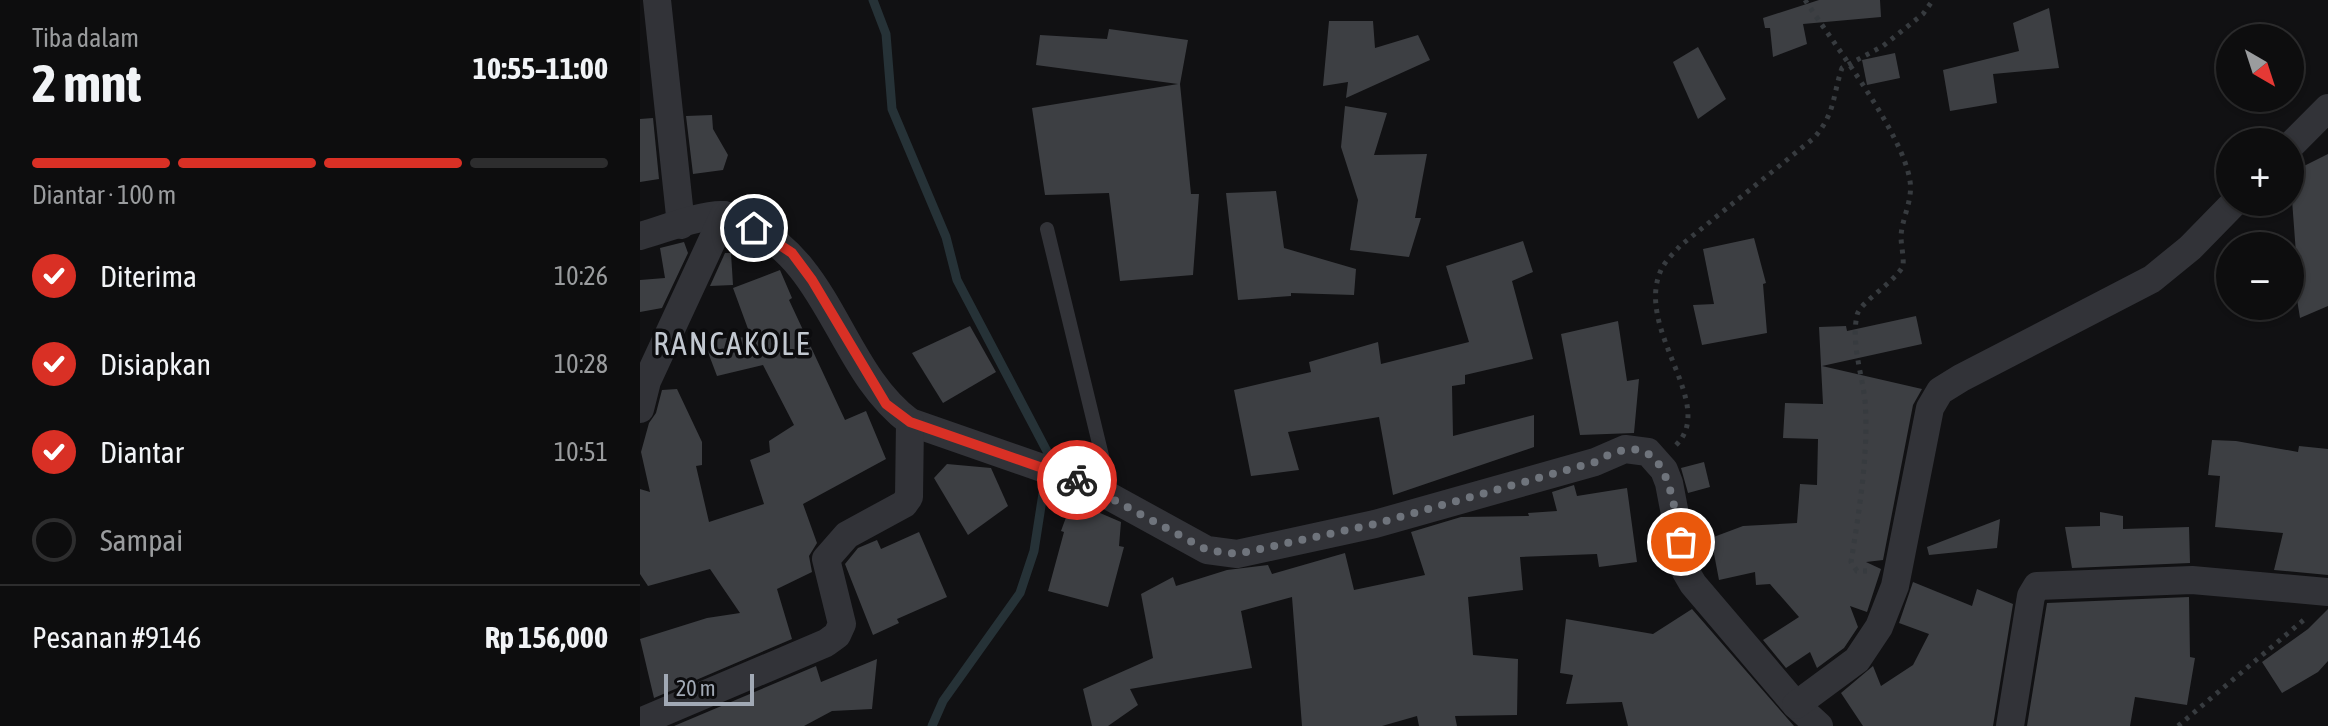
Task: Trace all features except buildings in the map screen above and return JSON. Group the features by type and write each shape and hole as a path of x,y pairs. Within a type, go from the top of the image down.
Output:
{"street":[{"path":"657,0 681,225"},
{"path":"2304,132 2328,108"},
{"path":"640,409 647,381 724,215"},
{"path":"640,236 724,215 754,228 792,253 812,280 886,404 910,422 1085,483 1207,550 1237,554 1375,524 1595,462 1625,449 1648,452 1658,462 1669,483 1686,572 1700,595 1796,705 1819,726"},
{"path":"1796,705 1857,660 1870,644 1898,572 1919,451 1934,398 1961,378 2152,279 2190,248 2221,216"},
{"path":"640,722 826,643 837,635 842,624 826,559 847,535 904,504 909,497 910,422"},
{"path":"2010,726 2031,596 2037,586 2192,580 2328,592"}],"lane":[{"path":"1047,229 1112,497"}],"path":[{"path":"1805,0 1890,134 1906,164 1911,184 1901,235 1903,266 1888,287 1860,308 1857,315 1856,348 1865,404 1863,482 1851,562 1857,571 1898,572"},
{"path":"1658,462 1683,438 1689,419 1686,397 1654,314 1655,286 1662,266 1680,246 1814,138 1828,121 1837,99 1842,68 1847,63 1883,46 1923,14 1933,0"},
{"path":"2178,726 2310,615"}],"waterway":[{"path":"873,0 886,34 892,109 946,237 957,280 1049,455 1034,551 1020,593 943,701 932,726"}],"way so far":[{"path":"1077,480 1207,550 1237,554 1375,524 1595,462 1625,449 1638,450 1648,452 1664,470 1681,542"}],"district":[{"name":"RANCAKOLE","path":"732,344"}],"route":[{"path":"754,228 792,253 812,280 886,404 910,422 1077,480"}]}
